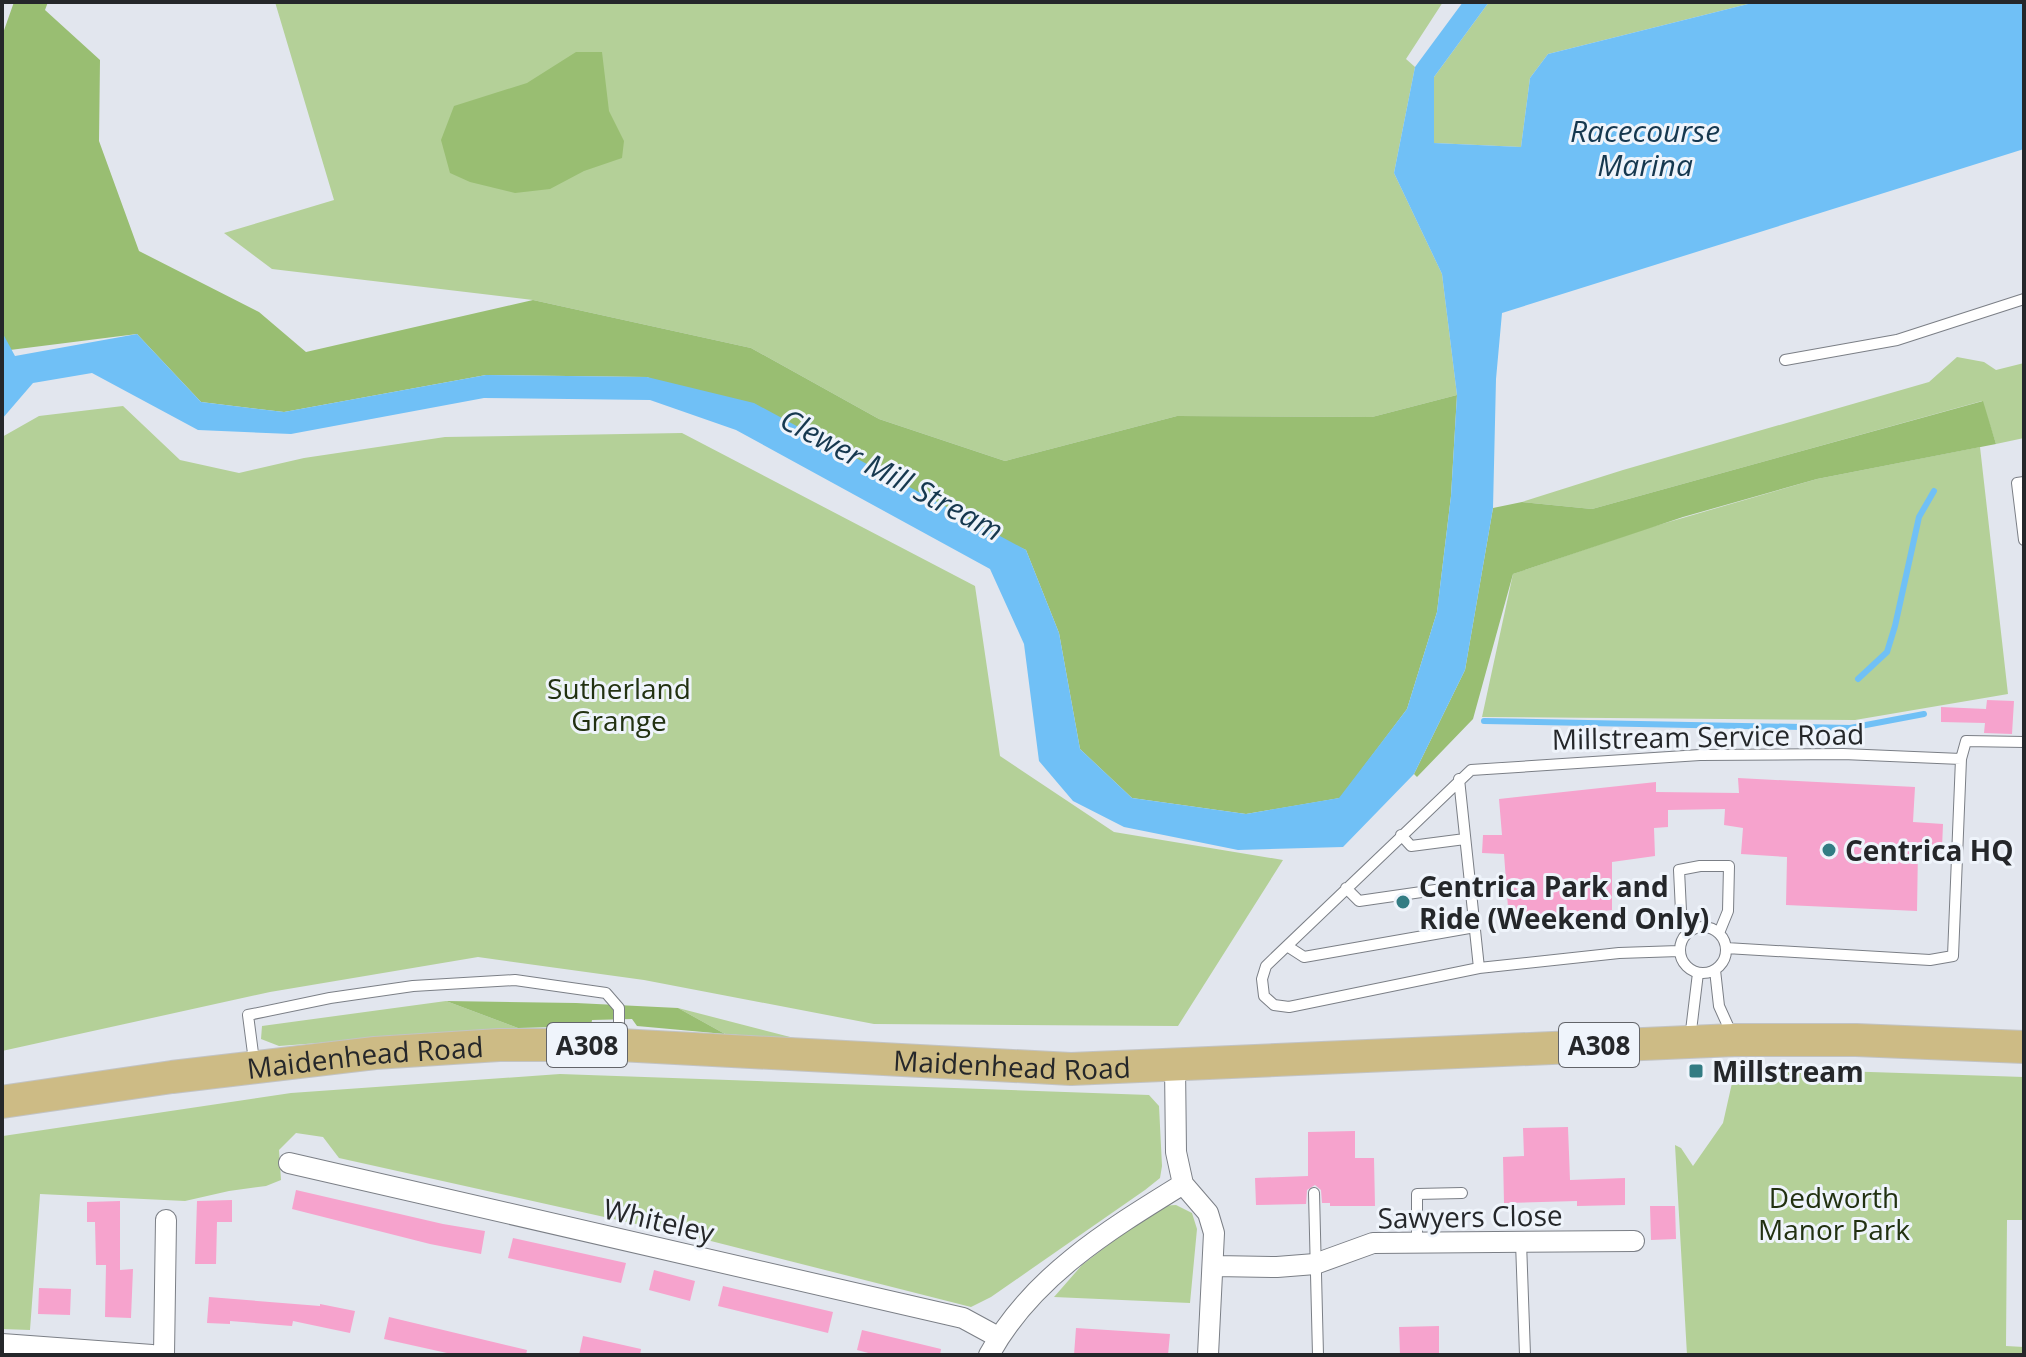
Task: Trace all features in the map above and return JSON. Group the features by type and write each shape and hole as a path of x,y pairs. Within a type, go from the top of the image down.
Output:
{"main road":[{"name":"Maidenhead Road","path":"2,1102 375,1053 499,1045 619,1045 1071,1069 1690,1041 1856,1040 2024,1047"}],"street":[{"path":"1175,1066 1176,1152 1183,1184 1208,1213 1214,1233 1215,1266 1208,1355"},
{"name":"Whiteley","path":"300,1160 963,1318 994,1346"},
{"path":"994,1346 1035,1292 1099,1235 1183,1184"},
{"path":"164,1355 157,1247 166,1220"},
{"name":"Sawyers Close","path":"1215,1266 1315,1264 1373,1243 1634,1241"},
{"path":"2,1344 152,1355"}],"lane":[{"path":"1785,360 1897,340 2024,299"},
{"path":"2024,482 2017,483 2024,540"},
{"path":"1726,948 1930,960 1953,956 1961,759 1966,741 2024,742"},
{"name":"Millstream Service Road","path":"1679,951 1619,953 1479,968 1289,1007 1274,1005 1264,996 1262,979 1266,966 1471,770 1700,755 1843,754 1961,759"},
{"path":"1459,779 1479,968"},
{"path":"1401,835 1411,846 1465,839"},
{"path":"1687,932 1681,911 1679,870 1729,866 1728,911 1719,933 1726,948 1723,962 1715,970 1698,973 1686,967 1679,951 1687,932 1700,927 1719,933"},
{"path":"1346,888 1359,901 1470,885"},
{"path":"1287,946 1304,957 1475,927"},
{"path":"1715,970 1719,1006 1734,1040"},
{"path":"1690,1041 1698,973"},
{"path":"255,1067 248,1015 330,998 413,986 515,980 606,993 619,1008 619,1045"},
{"path":"1314,1193 1318,1355"},
{"path":"1417,1243 1417,1194 1462,1193"},
{"path":"1521,1242 1525,1355"}],"green space":[{"path":"14,2 48,2 45,10 100,60 99,141 139,251 259,312 306,352 533,300 751,348 879,419 1005,461 1177,416 1372,417 1457,395 1451,496 1437,612 1407,709 1340,798 1246,814 1132,798 1080,749 1059,633 1026,550 647,377 486,375 284,412 201,402 137,334 2,351 2,36"},
{"path":"275,2 1443,2 1406,59 1415,67 1394,173 1442,274 1457,395 1372,417 1177,416 1005,461 879,419 751,348 533,300 272,269 224,233 334,200"},
{"path":"1489,2 1756,2 1548,54 1530,78 1521,147 1434,143 1434,77"},
{"path":"576,52 602,52 609,111 624,141 622,158 584,171 550,189 515,193 470,182 450,173 441,140 454,106 527,83"},
{"path":"1957,357 1984,362 1996,370 2024,363 2024,438 1996,444 1982,401 1592,509 1522,502 1929,382"},
{"path":"1983,401 1996,444 1817,479 1683,517 1513,574 1473,719 1417,777 1414,774 1465,670 1493,508 1522,502 1592,509"},
{"name":"Sutherland Grange","path":"123,406 180,460 239,473 304,458 445,437 682,433 975,586 1000,756 1114,832 1283,860 1178,1026 874,1024 644,980 478,957 270,992 2,1051 2,437 39,416"},
{"path":"1980,447 2008,694 1855,720 1482,717 1513,574 1648,528 1817,479"},
{"path":"446,1001 518,1028 279,1046 261,1039 262,1026"},
{"path":"446,1001 678,1008 725,1034 637,1026 632,1019 592,1020 591,1026 518,1028"},
{"path":"678,1008 798,1039 725,1034"},
{"name":"Dedworth Manor Park","path":"1748,1068 2024,1077 2024,1220 2007,1220 2006,1346 2024,1347 2024,1355 1687,1355 1675,1145 1681,1148 1693,1166 1723,1123 1732,1083"},
{"path":"560,1074 1149,1095 1159,1106 1162,1166 1160,1178 1145,1190 991,1297 971,1307 703,1239 339,1158 323,1137 296,1133 279,1150 281,1180 266,1186 185,1201 40,1194 30,1330 2,1329 3,1136 291,1093"},
{"path":"1176,1205 1192,1213 1197,1229 1190,1303 1054,1297 1082,1265 1159,1206"}],"water":[{"name":"Racecourse Marina","path":"1463,2 1489,2 1434,77 1434,143 1521,147 1530,78 1548,54 1756,2 2024,2 2024,149 1502,313 1496,379 1493,508 1465,670 1414,774 1343,847 1238,850 1124,827 1073,801 1039,761 1024,644 990,569 736,430 650,400 484,398 291,434 198,430 92,373 33,383 2,419 2,332 15,356 137,334 201,402 284,412 486,375 647,377 754,403 1026,550 1059,633 1080,749 1132,798 1246,814 1339,798 1407,709 1437,612 1451,496 1457,395 1442,274 1394,173 1415,67"}],"building":[{"path":"1987,700 2014,701 2012,734 1984,733 1985,723 1941,722 1941,707 1986,709"},
{"name":"Centrica HQ","path":"1738,778 1915,787 1913,822 1943,824 1942,848 1918,847 1917,911 1786,905 1787,857 1741,854 1743,828 1724,825 1725,809 1668,810 1668,827 1654,828 1655,856 1612,862 1612,910 1509,921 1504,854 1482,853 1483,835 1502,835 1499,799 1656,782 1656,792 1739,793"},
{"path":"1568,1127 1570,1180 1625,1178 1625,1205 1577,1206 1577,1201 1504,1203 1503,1157 1524,1156 1523,1128"},
{"path":"1355,1131 1355,1158 1374,1158 1375,1206 1330,1206 1330,1203 1322,1203 1321,1190 1315,1185 1307,1190 1306,1204 1256,1205 1255,1178 1308,1176 1308,1132"},
{"path":"296,1190 485,1231 481,1254 292,1209"},
{"path":"232,1200 232,1222 217,1222 216,1264 195,1264 197,1201"},
{"path":"120,1201 120,1270 133,1269 131,1318 105,1317 106,1265 96,1265 95,1222 87,1222 87,1202"},
{"path":"1650,1206 1675,1206 1676,1239 1651,1240"},
{"path":"513,1238 626,1263 621,1283 508,1258"},
{"path":"654,1270 695,1281 690,1301 649,1290"},
{"path":"723,1286 833,1312 828,1333 718,1306"},
{"path":"39,1288 71,1289 70,1315 38,1314"},
{"path":"209,1297 320,1304 355,1311 350,1333 293,1321 292,1326 230,1321 230,1324 207,1323"},
{"path":"389,1317 527,1350 526,1355 456,1355 384,1339"},
{"path":"1439,1326 1439,1355 1400,1355 1399,1327"},
{"path":"1076,1328 1170,1334 1168,1355 1074,1355"},
{"path":"862,1330 941,1349 940,1355 876,1355 857,1350"},
{"path":"583,1336 641,1349 640,1355 579,1355"}],"waterway":[{"path":"1858,679 1887,652 1919,517 1934,491"},
{"path":"1484,721 1850,728 1924,714"}],"place":[{"name":"Centrica HQ","path":"1829,850"},
{"name":"Centrica Park and Ride (Weekend Only)","path":"1403,902"},
{"name":"Millstream","path":"1696,1071"}],"water label":[{"name":"Clewer Mill Stream","path":"892,474"}]}
